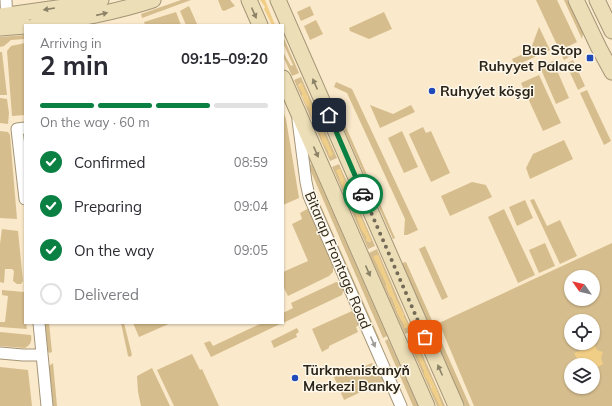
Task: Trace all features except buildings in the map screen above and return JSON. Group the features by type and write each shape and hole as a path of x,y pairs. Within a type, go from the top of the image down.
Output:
{"main road":[{"path":"3,22 101,0"},
{"path":"43,24 86,18 129,8 153,0"},
{"path":"249,0 260,24"},
{"path":"278,0 456,406"},
{"path":"576,0 605,46 612,72"},
{"path":"597,0 612,31"},
{"path":"3,22 24,26"},
{"path":"284,80 427,406"}],"street":[{"path":"3,22 6,0"},
{"name":"Bitarap Frontage Road","path":"296,108 309,196 401,406"},
{"path":"21,129 24,182"},
{"path":"39,324 47,406"},
{"path":"0,353 42,355"}],"shaded area":[{"path":"181,0 191,0 142,18 141,14"},
{"path":"218,0 230,0 235,6 224,11 222,10"},
{"path":"260,0 265,0 275,24 272,24 264,9 265,7"},
{"path":"536,0 557,0 577,42 567,47 571,56 564,60"},
{"path":"564,0 567,0 583,33 582,39"},
{"path":"189,6 197,24 186,24 180,11"},
{"path":"310,6 314,15 301,21 297,12"},
{"path":"176,12 181,24 145,24 144,22"},
{"path":"384,12 392,29 369,39 350,31 349,28"},
{"path":"316,20 323,34 310,40 304,26"},
{"path":"539,27 550,50 515,66 512,59 530,51"},
{"path":"24,35 24,39 11,40 4,46 0,47 0,37"},
{"path":"284,38 299,73 292,76 284,58 284,54 291,66 293,65 284,45"},
{"path":"24,43 24,115 12,116 7,51 11,46"},
{"path":"0,52 2,52 7,95 0,95"},
{"path":"573,60 585,86 578,90 566,64"},
{"path":"553,61 569,98 556,104 540,67"},
{"path":"539,75 561,123 543,131 521,83"},
{"path":"301,77 337,158 330,161 294,80","holes":["301,83 331,151 329,153 309,107 302,96 303,94 298,85"]},
{"path":"336,82 352,89 418,230 404,235 405,219 347,93 334,87"},
{"path":"301,83 333,154 331,157 328,154 329,152 323,143 317,125 315,124 309,107 307,106 302,95 303,94 298,86"},
{"path":"587,90 611,141 604,145 580,93"},
{"path":"0,98 7,99 9,113 8,124 0,123"},
{"path":"370,105 393,114 411,105 415,112 380,128"},
{"path":"338,109 395,238 393,239 336,111"},
{"path":"284,114 286,119 299,198 284,205"},
{"path":"423,127 426,133 431,131 450,173 431,182 409,134"},
{"path":"0,131 8,132 10,135 17,219 0,218"},
{"path":"402,131 418,167 404,173 388,138"},
{"path":"564,140 573,159 530,179 526,168 533,154"},
{"path":"310,164 312,165 387,336 383,338 309,167"},
{"path":"339,164 375,246 368,249 332,167","holes":["340,169 371,241 369,242 366,240 367,238 361,228 338,174"]},
{"path":"340,169 371,240 369,242 366,240 367,238 361,229 355,211 353,210 347,193 345,192 340,181 341,180 336,171"},
{"path":"310,181 380,340 378,340 311,187"},
{"path":"472,182 486,185 492,197 450,216 441,196"},
{"path":"534,199 547,226 560,220 577,256 560,264 530,200"},
{"path":"525,200 533,218 517,226 509,207"},
{"path":"309,208 333,262 333,272 329,276 288,296 284,288 284,272 308,261 292,224 302,219 300,213"},
{"path":"504,209 535,275 518,283 488,217"},
{"path":"2,229 18,231 23,281 21,284 17,284 13,281 14,271 12,269 5,269 4,283 0,282 0,244"},
{"path":"545,243 555,266 539,273 529,250"},
{"path":"612,243 612,406 474,406 439,323"},
{"path":"425,246 448,297 442,300 419,249"},
{"path":"377,249 412,331 405,334 369,253","holes":["378,255 404,315 403,316 409,326 406,328 404,328 404,324 398,314 392,297 390,296 376,260"]},
{"path":"378,255 395,298 409,326 406,328 404,328 404,324 398,314 386,283 373,257"},
{"path":"406,262 470,406 465,406 402,263"},
{"path":"336,282 342,284 344,289 342,295 284,323 284,312 293,308 291,303"},
{"path":"2,290 24,292 24,324 26,324 27,329 0,327 0,322 5,322 8,296 2,295"},
{"path":"352,311 359,325 356,327 358,332 329,346 329,348 322,352 312,329"},
{"path":"45,324 49,324 52,352 49,353"},
{"path":"121,324 124,324 132,355 130,357 128,356"},
{"path":"133,324 169,324 139,337"},
{"path":"260,324 280,324 211,357 204,343 210,341 213,346"},
{"path":"297,328 299,332 296,334 297,337 274,348 271,341"},
{"path":"0,332 31,335 31,342 25,348 0,346"},
{"path":"414,335 445,406 442,406 415,342 413,346 440,406 437,406 407,338"},
{"path":"388,339 418,406 413,406 385,341"},
{"path":"414,341 436,389 442,406 440,406 431,389 432,387 425,377 424,370 411,344"},
{"path":"597,350 603,352 601,358 603,364 600,366 600,358 576,358 574,353 580,351"},
{"path":"192,354 200,370 202,369 219,406 174,406 157,370"},
{"path":"53,363 57,406 53,406 49,366"},
{"path":"372,363 375,368 378,367 384,381 344,400 334,377 341,374 342,376"},
{"path":"0,367 28,370 32,406 0,406"},
{"path":"152,368 170,406 141,406 137,376"}],"way so far":[{"path":"363,194 425,337"}],"place":[{"name":"Bus Stop Ruhyyet Palace","path":"590,58"},
{"name":"Ruhyýet köşgi","path":"432,91"},
{"name":"Türkmenistanyň Merkezi Banky","path":"295,378"}],"route":[{"path":"329,115 363,194"}]}
